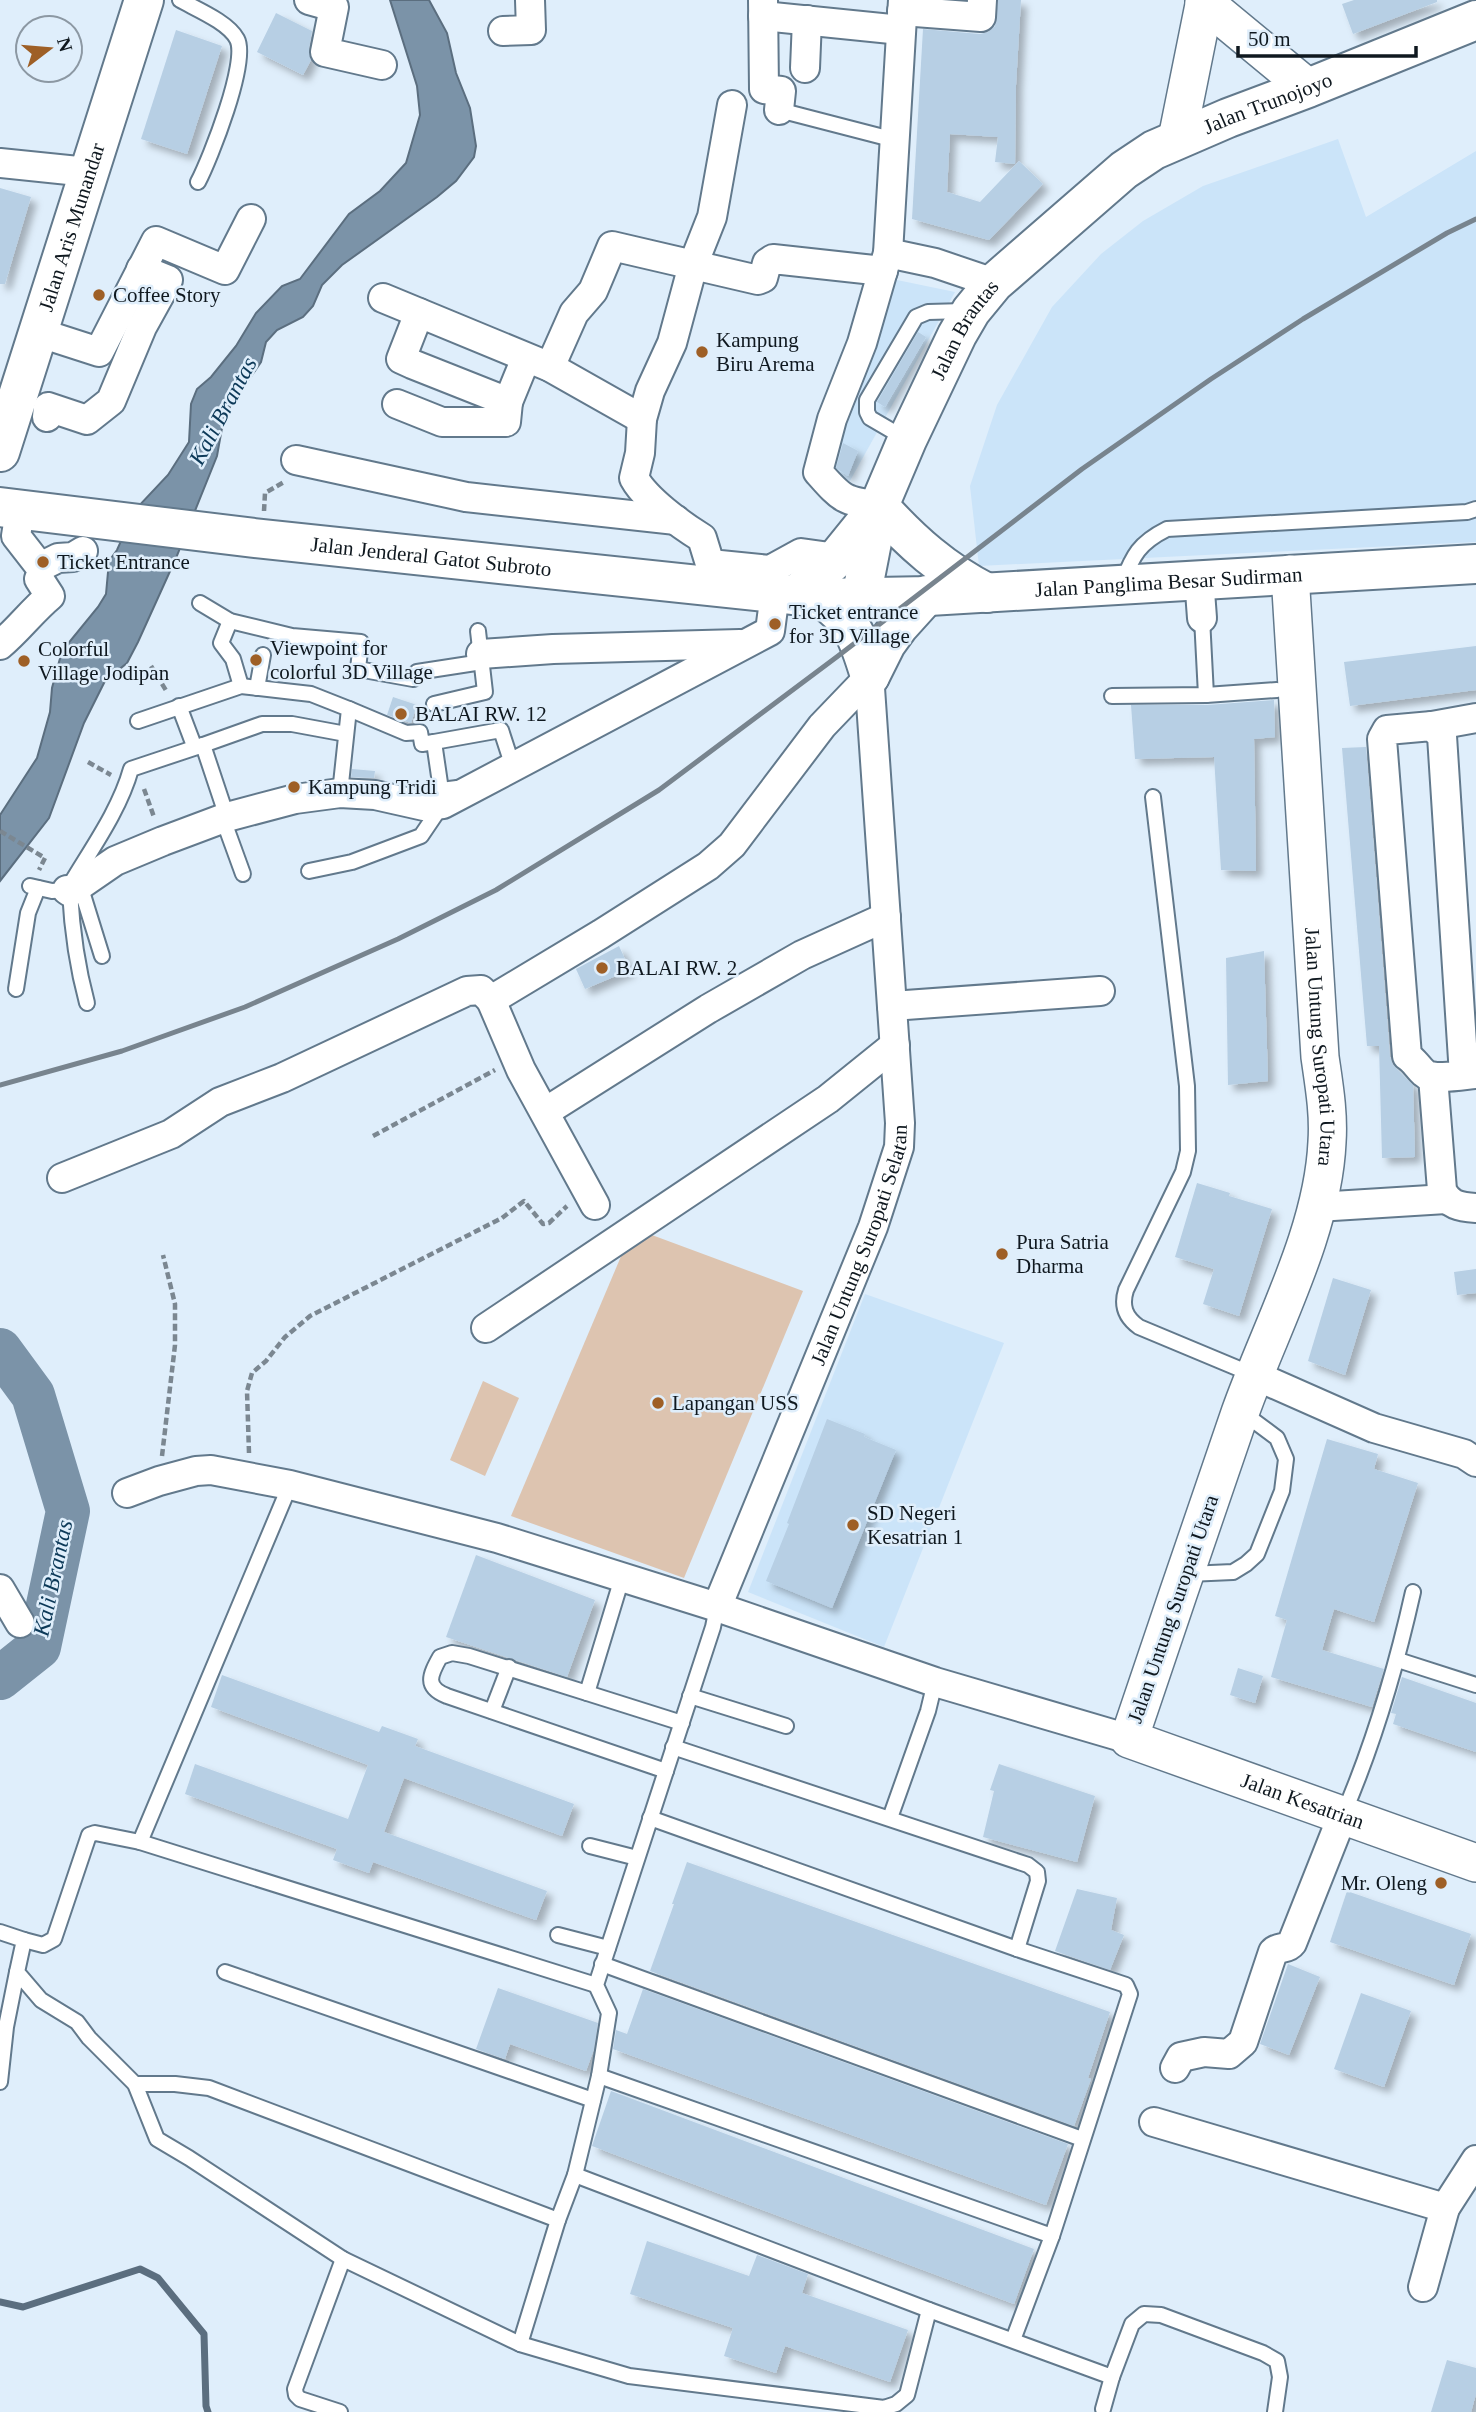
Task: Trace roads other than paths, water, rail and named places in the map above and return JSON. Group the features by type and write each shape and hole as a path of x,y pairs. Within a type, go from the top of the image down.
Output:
{"main road":[{"name":"Jalan Aris Munandar","path":"0,452 144,0"},
{"name":"Jalan Trunojoyo","path":"1177,139 1476,20"},
{"name":"Jalan Brantas","path":"862,598 879,506 957,335 983,297 1124,170 1154,150 1177,139"},
{"path":"870,676 861,646 849,621 837,608 797,595 837,558 879,506 924,552 960,579 987,593"},
{"name":"Jalan Jenderal Gatot Subroto","path":"10,509 112,522 259,530 797,595 862,598"},
{"name":"Jalan Panglima Besar Sudirman","path":"862,598 1476,564"},
{"path":"870,676 892,635 927,596"}],"street":[{"path":"309,0 334,7 325,52 382,65"},
{"path":"503,31 531,30 530,0"},
{"path":"779,110 781,91 765,89 763,8 807,20 902,14 981,17 982,0"},
{"path":"1177,139 1205,1 1308,88"},
{"path":"879,506 851,502 839,495 818,472 832,419 862,343 886,262 902,14"},
{"path":"805,68 807,20"},
{"path":"732,105 726,151 712,217 693,265 672,343 650,391 642,419 635,478 643,491 676,520 702,538 710,564 771,570 801,553 837,558"},
{"path":"0,163 89,172"},
{"path":"37,332 99,352 156,241 225,270 251,219"},
{"path":"412,364 393,413 442,422 506,422 508,402 593,291 612,246 758,280 763,278 767,263 773,259 935,263 983,297"},
{"path":"47,418 48,407 87,419 111,401 142,327 168,280 141,269"},
{"path":"383,298 538,362 642,419"},
{"path":"419,313 401,359 508,402"},
{"path":"300,461 466,497 676,520"},
{"path":"0,645 50,596 39,570 16,536 10,509"},
{"path":"39,570 58,558 73,557 83,551"},
{"name":"Jalan Untung Suropati Utara","path":"1129,1739 1241,1411 1296,1271 1317,1207 1327,1143 1327,1110 1287,689 1290,574"},
{"path":"1199,578 1202,618"},
{"path":"72,889 115,861 163,841 225,818 295,799 340,793 375,795 424,806 443,804 770,631 797,595"},
{"name":"Jalan Untung Suropati Selatan","path":"717,1607 873,1227 899,1147 895,1045 870,676 862,598"},
{"path":"480,649 747,644"},
{"path":"491,1000 708,866 732,845 822,726 870,676"},
{"path":"1432,726 1442,736 1470,1075 1426,1075 1418,1064 1407,1056 1382,739 1387,730 1476,718"},
{"path":"545,1112 708,1009 802,955 886,917"},
{"path":"62,1178 171,1134 220,1102 282,1078 467,991 481,990 491,1000 531,1090 590,1196"},
{"path":"892,1006 1100,991"},
{"path":"486,1328 828,1099 895,1045"},
{"path":"1433,1077 1446,1199"},
{"path":"1317,1207 1446,1199 1455,1205 1476,1208"},
{"path":"1254,1375 1374,1428 1464,1454 1476,1462"},
{"path":"127,1493 159,1481 196,1471 211,1470 290,1485 497,1538 717,1607 934,1682 1129,1739"},
{"path":"0,1589 20,1623"},
{"name":"Jalan Kesatrian","path":"1129,1739 1476,1863"},
{"path":"1175,2068 1181,2057 1204,2052 1229,2054 1242,2042 1273,1952 1292,1943 1342,1817"},
{"path":"1154,2122 1445,2208"},
{"path":"1423,2287 1445,2208 1476,2160"}],"lane":[{"path":"180,0 217,20 233,33 240,48 232,93 208,163 198,182"},
{"path":"779,110 895,140"},
{"path":"907,440 870,418 867,400 916,317 983,297"},
{"path":"1121,584 1132,558 1147,539 1167,530 1467,512 1476,509"},
{"path":"200,603 230,621 292,636 361,642 358,670 413,679 417,672 480,649 485,692 434,704"},
{"path":"1202,618 1206,695"},
{"path":"230,621 221,643 233,659 241,686"},
{"path":"257,688 263,655"},
{"path":"138,721 241,686 311,694 406,733 420,732 422,744 501,730 513,767"},
{"path":"1112,696 1206,695 1287,689"},
{"path":"178,707 198,744 243,874"},
{"path":"340,793 349,709"},
{"path":"87,1003 79,973 72,889 125,787 131,769 261,724 292,724 346,734"},
{"path":"434,743 441,790 476,786"},
{"path":"1153,797 1187,1086 1188,1151 1183,1172 1126,1290 1123,1304 1131,1321 1139,1327 1254,1375"},
{"path":"309,871 352,862 421,836 443,804"},
{"path":"16,989 34,887 72,889"},
{"path":"72,889 102,956"},
{"path":"1185,1574 1233,1572 1247,1564 1257,1554 1282,1491 1286,1458 1277,1438 1241,1411"},
{"path":"140,1842 290,1485"},
{"path":"587,1693 622,1578"},
{"path":"1342,1817 1358,1781 1398,1660 1413,1592"},
{"path":"520,2344 558,2220 575,2175 593,2100 609,2013 596,1985 713,1627 717,1607"},
{"path":"666,1771 435,1691 431,1680 435,1665 443,1654 452,1653 509,1667 682,1723"},
{"path":"1398,1660 1476,1685"},
{"path":"492,1711 509,1667"},
{"path":"890,1818 928,1712 934,1682"},
{"path":"690,1696 786,1726"},
{"path":"674,1747 1028,1865 1037,1872 1038,1881 1017,1950"},
{"path":"650,1818 1129,1988 1130,1994 1052,2236 1013,2340"},
{"path":"0,1932 43,1945 54,1938 91,1834 140,1842 596,1985"},
{"path":"590,1846 637,1858"},
{"path":"558,1935 608,1948"},
{"path":"0,2082 16,1972 24,1940"},
{"path":"602,1964 1082,2139"},
{"path":"16,1972 41,2000 77,2022 89,2038 135,2084 157,2139 343,2259 520,2344 629,2376 884,2408 896,2404 907,2395 929,2310"},
{"path":"225,1972 593,2100"},
{"path":"598,2076 1052,2236"},
{"path":"135,2084 175,2084 209,2088 558,2220"},
{"path":"575,2175 1112,2377"},
{"path":"340,2412 300,2399 295,2389 343,2259"},
{"path":"1105,2411 1112,2377 1132,2325 1144,2314 1161,2315 1263,2353 1277,2361 1280,2377 1275,2412"}],"water":[{"path":"390,0 429,0 447,33 456,73 470,108 476,146 474,157 456,181 437,197 342,265 322,285 313,306 303,317 277,330 266,342 261,362 230,407 222,428 217,456 176,558 138,642 127,663 105,681 84,723 49,818 0,881 0,815 37,758 50,712 52,688 62,651 106,594 109,561 117,550 135,510 168,475 189,442 191,404 197,389 211,377 236,346 256,313 282,286 300,279 349,214 380,191 406,163 420,115 417,86"}],"waterway":[{"name":"Kali Brantas","path":"0,1350 33,1395 68,1511 39,1647 0,1678"},
{"path":"0,2302 23,2307 140,2269 158,2278 204,2334 208,2412"}],"railway":[{"path":"0,1085 122,1051 245,1007 398,939 496,890 659,790 1082,469 1211,379 1303,319 1447,233 1476,219"}],"place":[{"name":"Coffee Story","path":"99,295"},
{"name":"Kampung Biru Arema","path":"702,352"},
{"name":"Ticket Entrance","path":"43,562"},
{"name":"Ticket entrance for 3D Village","path":"775,624"},
{"name":"Viewpoint for colorful 3D Village","path":"256,660"},
{"name":"Colorful Village Jodipan","path":"24,661"},
{"name":"BALAI RW. 12","path":"401,714"},
{"name":"Kampung Tridi","path":"294,787"},
{"name":"BALAI RW. 2","path":"602,968"},
{"name":"Pura Satria Dharma","path":"1002,1254"},
{"name":"Lapangan USS","path":"658,1403"},
{"name":"SD Negeri Kesatrian 1","path":"853,1525"},
{"name":"Mr. Oleng","path":"1441,1883"}]}
